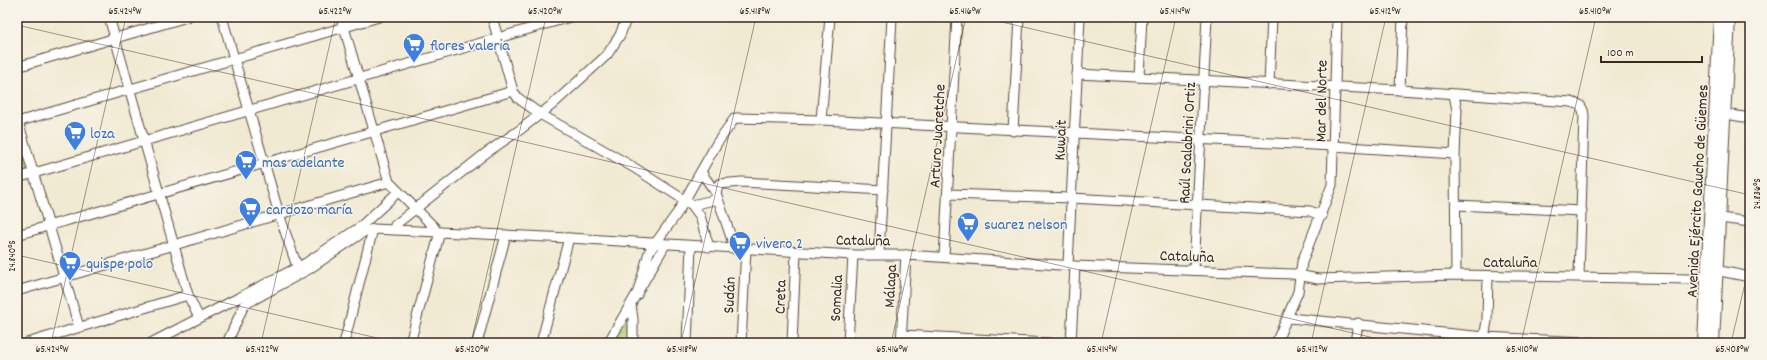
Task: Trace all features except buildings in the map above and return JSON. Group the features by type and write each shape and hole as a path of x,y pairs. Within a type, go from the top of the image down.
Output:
{"main road":[{"name":"Avenida Ejército Gaucho de Güemes","path":"1704,343 1720,218 1720,17"},
{"name":"Avenida Ejército Gaucho de Güemes","path":"1713,343 1712,273 1720,113 1729,17"}],"street":[{"path":"109,17 188,295 199,318"},
{"path":"17,66 186,17"},
{"path":"222,17 279,214 298,271"},
{"path":"341,17 389,182 437,230"},
{"path":"79,327 17,121 379,17"},
{"path":"492,17 513,91 518,98 540,114 633,167 688,203 700,216 709,247"},
{"path":"17,178 570,17"},
{"path":"395,225 486,153 540,114 607,54 620,35 627,17"},
{"path":"821,120 830,17"},
{"path":"879,254 892,17"},
{"name":"Arturo Juaretche","path":"944,257 957,17"},
{"path":"1012,131 1019,17"},
{"name":"Kuwait","path":"1072,343 1071,198 1080,17"},
{"path":"1139,77 1142,17"},
{"name":"Raúl Scalabrini Ortiz","path":"1194,270 1207,17"},
{"path":"1269,84 1272,17"},
{"name":"Mar del Norte","path":"1276,343 1289,318 1298,292 1302,262 1322,216 1332,185 1337,17"},
{"path":"1400,90 1403,17"},
{"path":"1077,74 1204,82 1400,90 1454,95 1571,102 1580,104 1584,116 1579,276"},
{"path":"17,235 513,91"},
{"path":"1454,95 1458,110 1455,154 1456,275"},
{"path":"1720,113 1750,118"},
{"path":"637,295 646,257 678,212 688,203 701,172 717,142 735,118 821,120 1201,141 1334,146 1455,154"},
{"path":"701,172 717,196 734,249"},
{"path":"17,291 389,182"},
{"path":"717,196 719,184 742,182 883,190"},
{"path":"298,271 360,227 398,192"},
{"path":"948,194 1071,198 1310,211 1322,216"},
{"path":"688,203 717,196"},
{"path":"1456,206 1582,211"},
{"path":"1720,218 1750,222"},
{"path":"360,227 378,224 437,230"},
{"path":"152,343 199,318 242,301 298,271 329,257 365,231 373,229 437,230"},
{"path":"344,343 373,229"},
{"path":"410,343 437,230"},
{"name":"Cataluña","path":"437,230 734,249 853,255 906,255 1072,265 1300,275 1308,278 1325,279 1456,275 1579,276 1611,279 1691,278 1712,273"},
{"path":"477,343 506,235"},
{"path":"541,343 569,238"},
{"path":"608,343 665,244"},
{"path":"687,343 691,246"},
{"name":"Sudán","path":"741,343 746,249"},
{"name":"Creta","path":"792,343 796,252"},
{"name":"Somalia","path":"848,343 853,255"},
{"name":"Málaga","path":"901,339 906,255"},
{"path":"1712,273 1750,277"},
{"path":"1484,340 1488,276"},
{"path":"27,343 188,295"},
{"path":"238,343 228,341 242,301"},
{"path":"631,305 633,319 632,343"},
{"path":"1289,318 1358,323 1484,340 1606,343"},
{"path":"1354,343 1358,323"},
{"path":"901,339 1049,343"}],"green space":[{"path":"17,123 32,172 17,177"},
{"path":"630,318 629,343 611,343 626,320"}],"place":[{"name":"flores valeria","path":"414,64"},
{"name":"loza","path":"75,152"},
{"name":"mas adelante","path":"246,180"},
{"name":"cardozo maría","path":"250,228"},
{"name":"suarez nelson","path":"968,242"},
{"name":"vivero 2","path":"740,262"},
{"name":"quispe polo","path":"70,282"}]}
